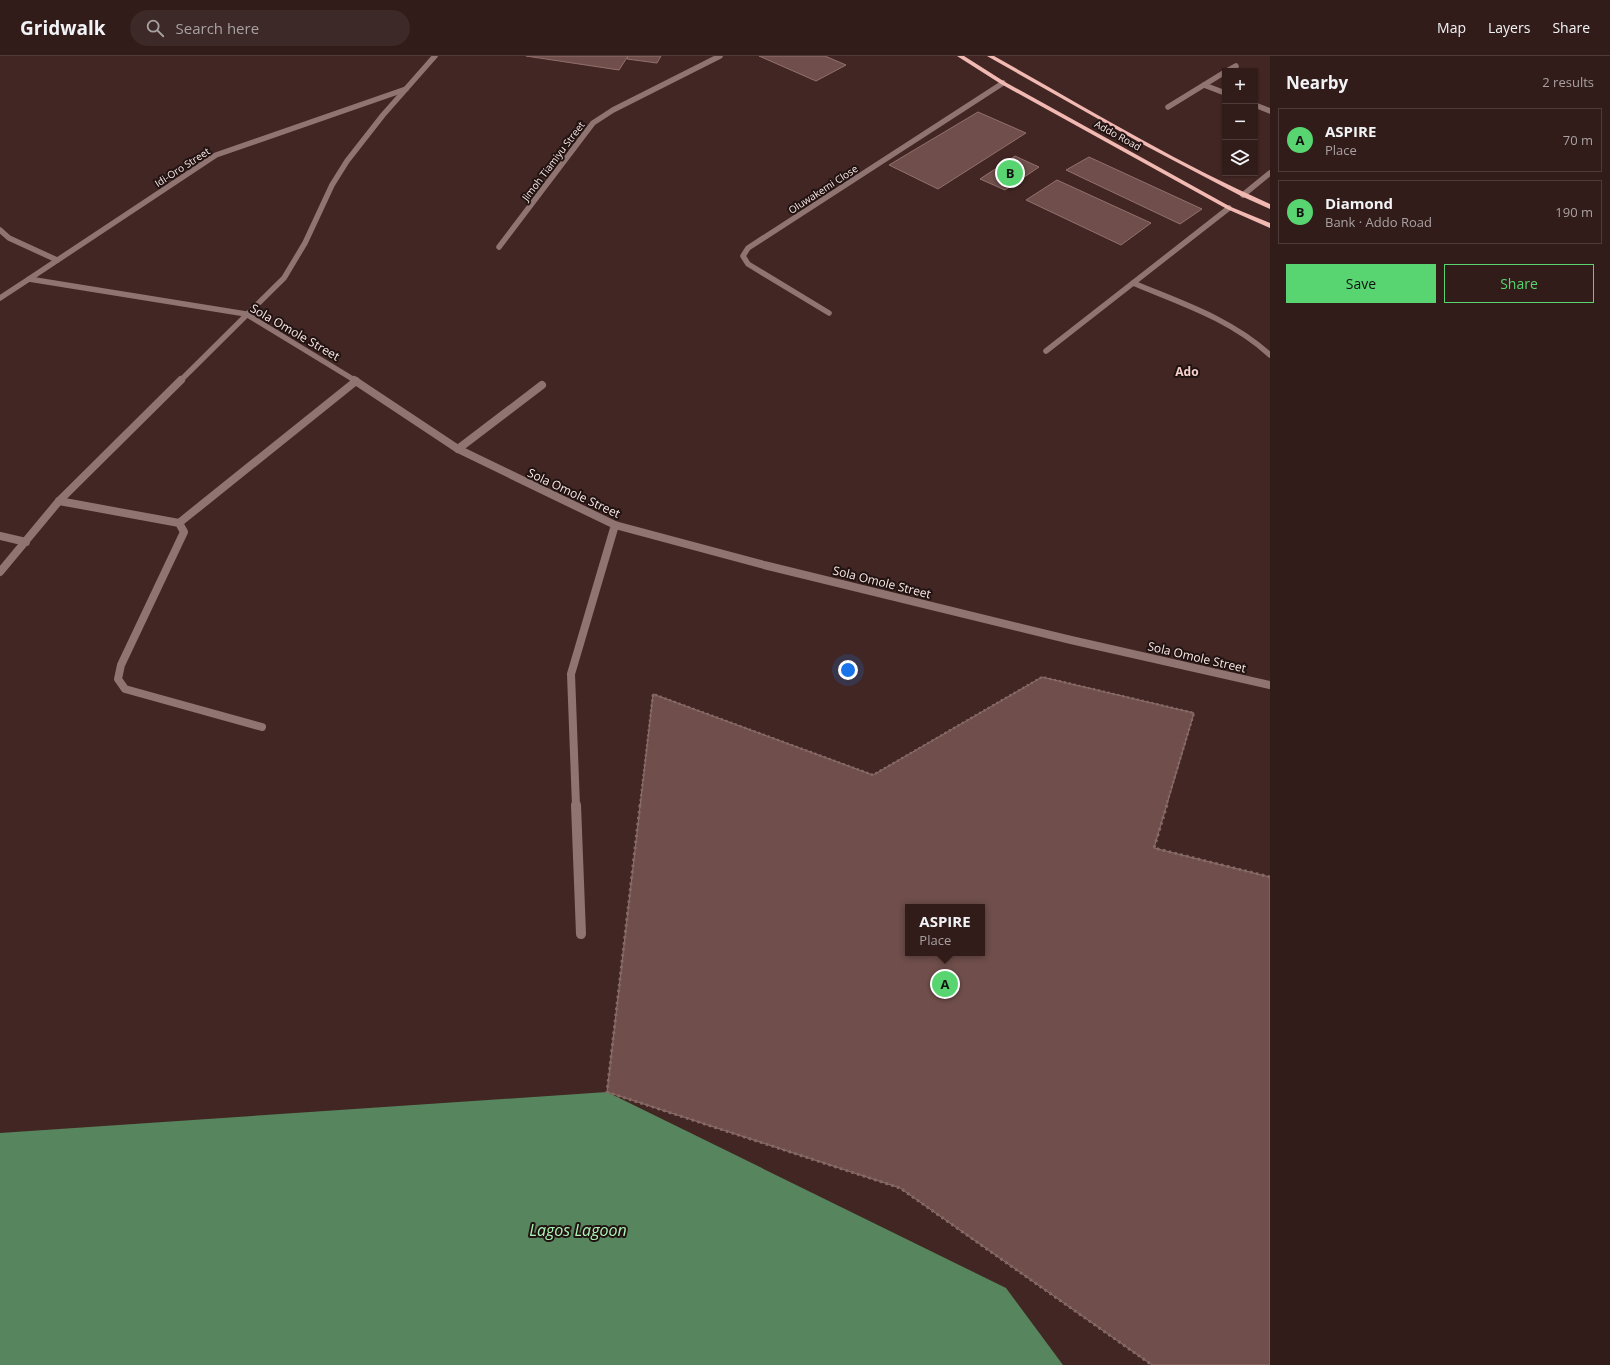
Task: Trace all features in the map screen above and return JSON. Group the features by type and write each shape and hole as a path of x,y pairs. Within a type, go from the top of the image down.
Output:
{"main road":[{"name":"Addo Road","path":"960,56 1003,83 1229,208 1270,226"},
{"name":"Addo Road","path":"990,56 1148,145 1270,208"}],"street":[{"path":"0,572 60,501 246,314 284,278 305,243 318,211 336,177 365,136 435,56"},
{"name":"Jimoh Tiamiyu Street","path":"499,247 593,123 613,110 720,56"},
{"path":"1168,107 1222,74"},
{"name":"Oluwakemi Close","path":"829,313 748,264 743,256 748,248 1003,83"},
{"path":"1204,85 1222,93"},
{"name":"Idi-Oro Street","path":"29,279 216,155 407,88"},
{"path":"1258,106 1270,111"},
{"path":"1243,195 1270,173"},
{"path":"1046,351 1229,208"},
{"path":"0,230 9,238 57,260"},
{"path":"0,298 29,279"},
{"name":"Sola Omole Street","path":"29,279 246,314 356,381 458,449 615,525 779,569 1071,640 1270,685"},
{"path":"1133,283 1224,322 1258,343 1270,355"},
{"path":"60,501 179,523 356,381"},
{"path":"458,449 542,385"},
{"path":"179,523 184,532 182,539 121,665 118,679 125,689 262,727"},
{"path":"581,934 571,674 615,525"},
{"path":"0,536 26,542"}],"path":[{"path":"1152,1365 900,1188 607,1092 654,694 873,775 1042,677 1194,713 1154,848 1270,877"}],"water":[{"name":"Lagos Lagoon","path":"607,1092 1006,1288 1063,1365 0,1365 0,1133"}],"building":[{"path":"526,56 628,56 619,70"},
{"path":"628,56 661,56 657,63 627,59"},
{"path":"759,56 825,56 846,65 816,81"},
{"path":"978,112 1026,133 938,189 889,165"},
{"path":"1015,156 1039,167 1005,190 980,179"},
{"path":"1089,157 1202,209 1180,224 1066,170"},
{"path":"1057,180 1151,223 1121,245 1026,200"},
{"path":"1042,677 1194,713 1154,848 1270,877 1270,1365 1152,1365 900,1188 607,1092 653,694 873,775"}],"place":[{"name":"Diamond","path":"1010,173"},
{"name":"ASPIRE","path":"945,984"}],"district":[{"name":"Ado","path":"1187,371"}]}
